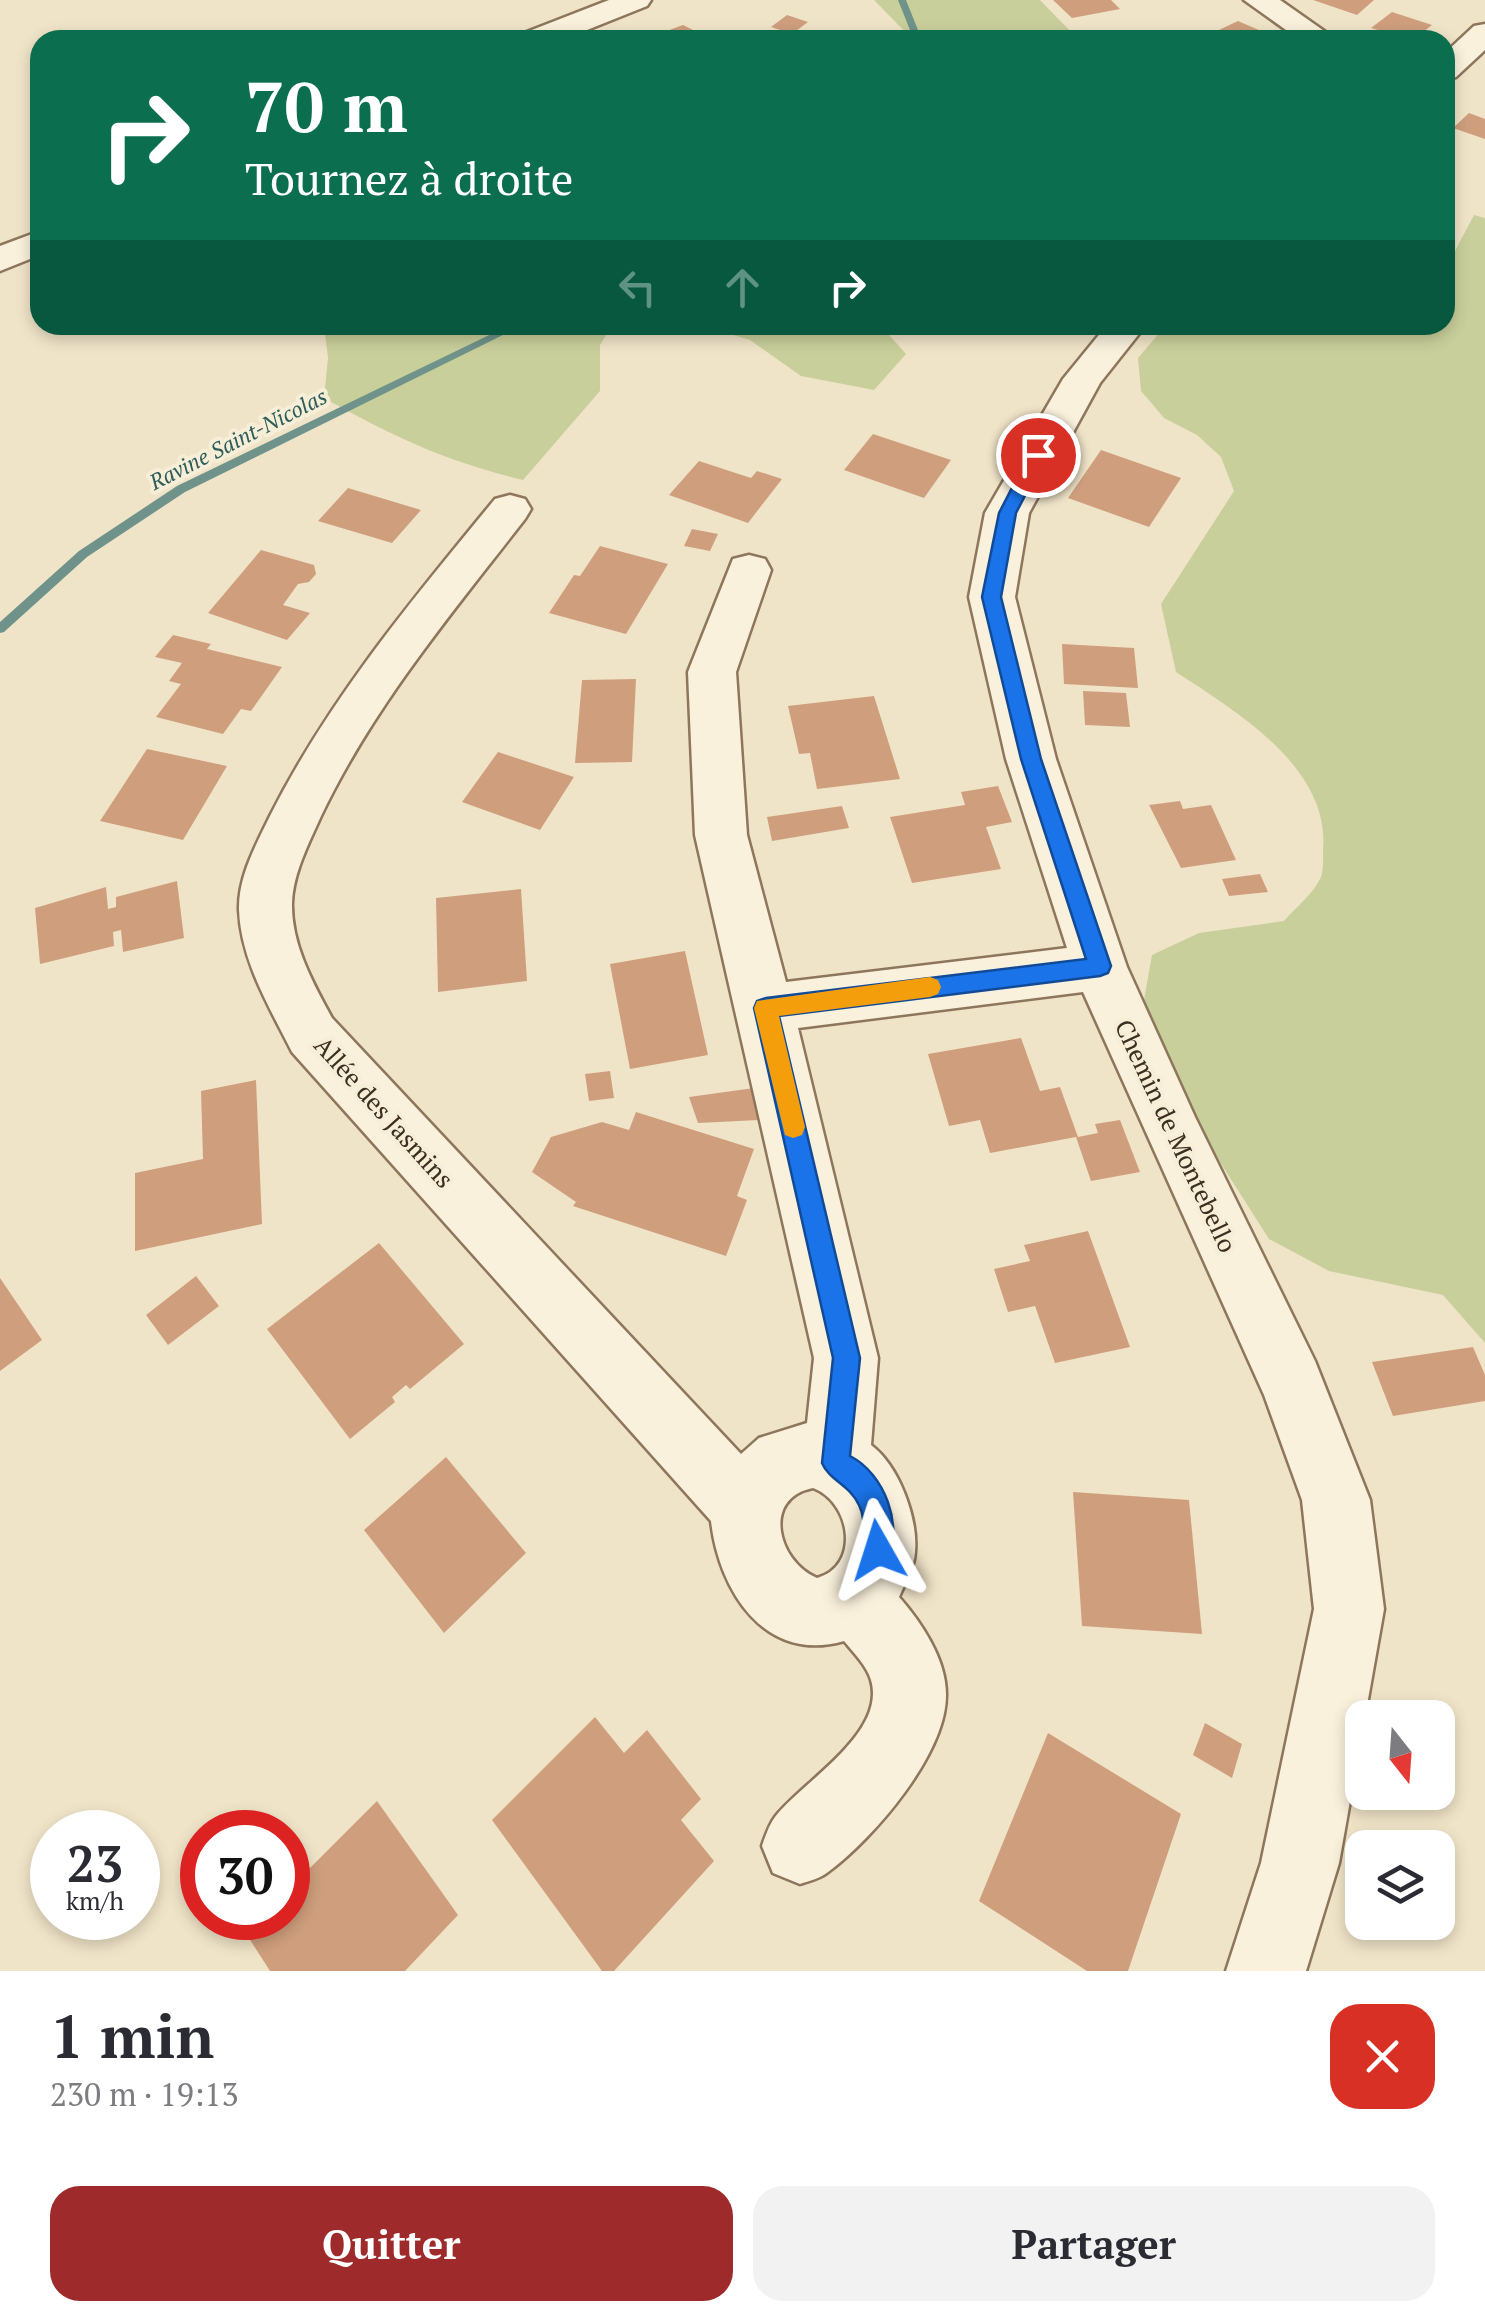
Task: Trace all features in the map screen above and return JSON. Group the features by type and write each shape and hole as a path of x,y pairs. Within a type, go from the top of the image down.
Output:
{"street":[{"path":"1259,0 1306,30"},
{"path":"560,30 628,1"},
{"path":"1455,61 1485,33"},
{"path":"0,260 30,246"},
{"name":"Chemin de Montebello","path":"1119,335 1083,378 1008,513 992,597 1031,759 1100,966 1172,1132 1292,1384 1336,1500 1349,1608 1300,1863 1266,1971"},
{"name":"Allée des Jasmins","path":"510,509 364,694 304,797 270,875 266,912 275,964 312,1034 744,1507"},
{"path":"750,570 712,672 721,836 766,1008 846,1358 836,1463"},
{"path":"766,1008 1100,966"},
{"path":"813,1455 836,1463 853,1472 872,1497 880,1530 876,1571 854,1599 828,1613 810,1615 784,1604 760,1580 748,1543 744,1507 758,1482 783,1462 813,1455"},
{"path":"800,1846 891,1752 911,1704 906,1670 854,1599"}],"green space":[{"path":"874,0 1040,0 1069,30 903,30"},
{"path":"1474,215 1485,218 1485,1343 1443,1295 1329,1271 1269,1239 1169,1082 1141,1017 1152,955 1199,933 1284,921 1317,885 1323,856 1321,819 1311,792 1295,767 1250,723 1176,672 1161,604 1234,491 1221,457 1197,435 1164,418 1141,391 1138,358 1158,335 1455,335 1455,251"},
{"path":"325,335 606,335 600,345 600,391 523,480 420,447 324,398 328,358"},
{"path":"733,335 889,335 906,354 874,390 801,376 750,340"}],"building":[{"path":"1053,0 1111,0 1120,9 1072,18"},
{"path":"1313,0 1374,0 1357,15"},
{"path":"1392,12 1432,25 1426,30 1371,28"},
{"path":"787,15 808,22 797,30 771,27"},
{"path":"1238,21 1259,30 1219,30"},
{"path":"1469,113 1485,119 1485,139 1455,129"},
{"path":"873,434 951,460 924,498 844,470"},
{"path":"1101,450 1181,478 1149,527 1068,498"},
{"path":"699,461 751,478 757,471 782,479 748,523 669,495"},
{"path":"348,488 421,510 392,543 318,521"},
{"path":"692,529 718,534 710,551 684,546"},
{"path":"600,546 668,564 626,634 549,613 574,575 580,576"},
{"path":"261,550 314,565 316,574 309,582 298,584 283,605 310,613 287,640 208,613"},
{"path":"173,635 211,644 207,649 282,667 251,711 241,709 223,734 156,717 181,684 169,681 182,663 155,657"},
{"path":"1062,644 1134,648 1138,688 1064,684"},
{"path":"636,679 632,762 575,763 582,680"},
{"path":"1083,691 1126,693 1130,727 1085,725"},
{"path":"874,696 900,779 817,789 810,753 799,754 788,706"},
{"path":"147,749 227,766 183,840 100,821"},
{"path":"498,752 574,777 540,830 462,802"},
{"path":"998,786 1012,822 986,827 1001,869 912,883 890,817 965,805 961,792"},
{"path":"1180,801 1183,809 1211,805 1236,860 1181,868 1149,805"},
{"path":"842,806 849,828 772,841 767,817"},
{"path":"1260,874 1268,892 1229,896 1222,879"},
{"path":"177,881 184,938 123,952 121,930 113,932 114,946 40,964 35,908 106,887 108,909 116,907 116,897"},
{"path":"521,889 527,981 438,992 436,898"},
{"path":"685,951 708,1055 630,1069 610,964"},
{"path":"1021,1038 1040,1091 1060,1087 1078,1137 1098,1133 1095,1124 1120,1120 1140,1172 1091,1181 1076,1137 990,1153 980,1120 949,1126 928,1054"},
{"path":"610,1071 614,1098 589,1101 585,1074"},
{"path":"256,1080 262,1224 135,1251 135,1173 203,1159 201,1091"},
{"path":"754,1088 759,1120 698,1123 689,1097"},
{"path":"636,1112 754,1149 737,1196 747,1200 726,1256 573,1206 576,1202 532,1172 551,1137 602,1122 629,1130"},
{"path":"1088,1231 1130,1347 1055,1363 1035,1306 1008,1312 994,1269 1030,1261 1024,1245"},
{"path":"379,1243 464,1344 410,1389 406,1385 392,1397 395,1402 350,1439 267,1329"},
{"path":"196,1276 219,1306 168,1345 146,1315"},
{"path":"0,1278 42,1340 0,1371"},
{"path":"1473,1347 1485,1375 1485,1401 1393,1416 1372,1362"},
{"path":"446,1457 526,1553 444,1633 364,1530"},
{"path":"1073,1492 1189,1500 1202,1634 1082,1626"},
{"path":"595,1717 624,1753 647,1730 701,1799 681,1820 714,1861 614,1971 602,1971 492,1820"},
{"path":"1205,1723 1242,1744 1232,1778 1193,1755"},
{"path":"1048,1733 1181,1814 1128,1971 1087,1971 979,1901"},
{"path":"377,1801 458,1915 405,1971 270,1971 250,1940 310,1940 310,1868"}],"waterway":[{"name":"Ravine Saint-Nicolas","path":"902,0 914,30"},
{"name":"Ravine Saint-Nicolas","path":"0,629 83,554 181,489 497,335"}],"slow traffic":[{"path":"793,1127 766,1008 930,987"}],"route":[{"path":"878,1550 880,1530 872,1497 853,1472 836,1463 846,1358 766,1008 1100,966 1031,759 992,597 1008,513 1038,455"}]}
